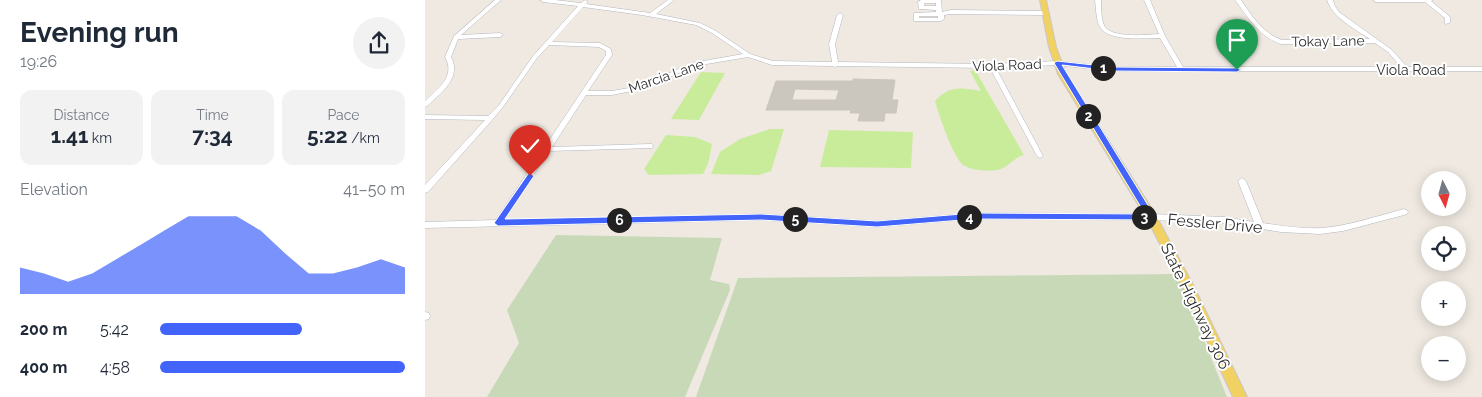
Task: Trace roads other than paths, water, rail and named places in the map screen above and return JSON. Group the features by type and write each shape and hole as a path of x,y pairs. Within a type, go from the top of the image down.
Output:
{"main road":[{"name":"State Highway 306","path":"1043,0 1057,63 1151,217 1187,285 1241,397"}],"street":[{"path":"425,105 445,84 453,70 453,63 448,57 456,37 498,0"},
{"name":"Viola Road","path":"543,0 585,2 698,24 748,54 772,63 992,66 1057,63 1112,69 1181,70 1407,71 1482,69"},
{"path":"651,15 671,0"},
{"path":"1098,0 1101,24 1109,33 1123,36 1162,36"},
{"path":"1147,0 1162,36 1181,70"},
{"name":"Tokay Lane","path":"1238,0 1267,36 1274,40 1281,42 1377,41"},
{"path":"1331,0 1332,6 1337,13 1377,41 1396,57 1407,71"},
{"path":"1376,0 1429,0 1448,18 1447,23"},
{"path":"425,190 491,118 509,96 530,63 585,2"},
{"path":"940,12 1045,13"},
{"path":"835,65 832,44 840,15"},
{"path":"456,37 500,34"},
{"path":"498,223 609,54 609,50 600,45 547,43"},
{"name":"Marcia Lane","path":"584,93 612,93 642,87 694,64 748,54"},
{"path":"992,66 1040,156"},
{"path":"425,117 491,118"},
{"path":"548,149 650,146"},
{"path":"1242,181 1260,226"},
{"name":"Fessler Drive","path":"425,225 761,217 877,224 974,216 1151,217 1224,220 1260,226 1320,231 1343,228 1404,212"}]}
